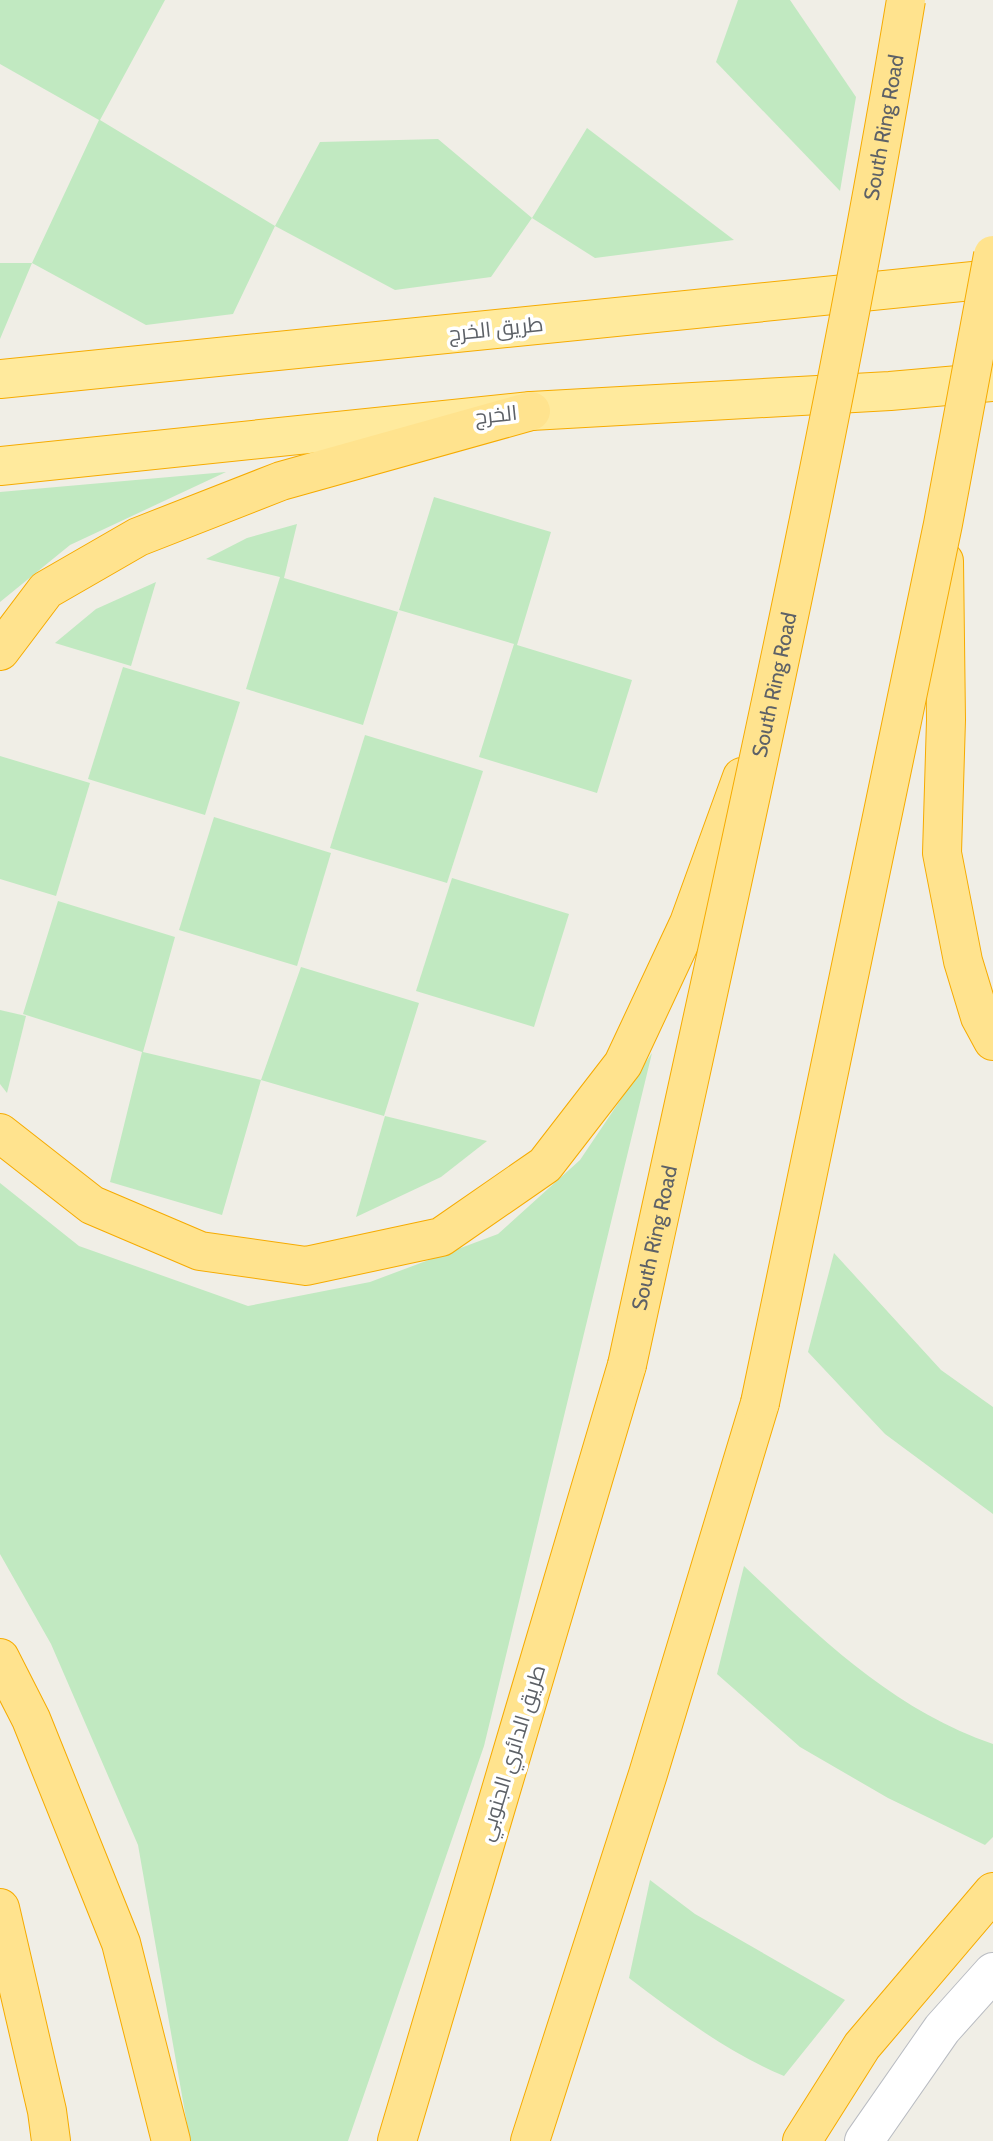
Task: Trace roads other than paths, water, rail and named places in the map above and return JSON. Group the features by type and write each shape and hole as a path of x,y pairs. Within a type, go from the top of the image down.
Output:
{"highway":[{"name":"South Ring Road","path":"627,1365 771,699 877,178 906,0"},
{"path":"530,2141 648,1774 760,1403 943,524 993,256"},
{"name":"طريق الخرج","path":"0,379 993,279"},
{"name":"الخرج","path":"0,466 531,411 993,382"},
{"path":"0,652 46,590 138,537 281,481 531,411"},
{"path":"943,524 946,720 942,853 963,961 980,1017 993,1041"},
{"path":"0,1133 92,1205 200,1251 306,1266 441,1237 545,1165 623,1064 689,923 771,699"},
{"name":"طريق الدائري الجنوبي","path":"397,2141 627,1365"},
{"path":"0,1658 31,1718 121,1942 171,2141"},
{"path":"802,2141 862,2046 993,1892"},
{"path":"0,1908 47,2111 51,2141"}],"main road":[{"path":"864,2141 942,2029 993,1972"}]}
